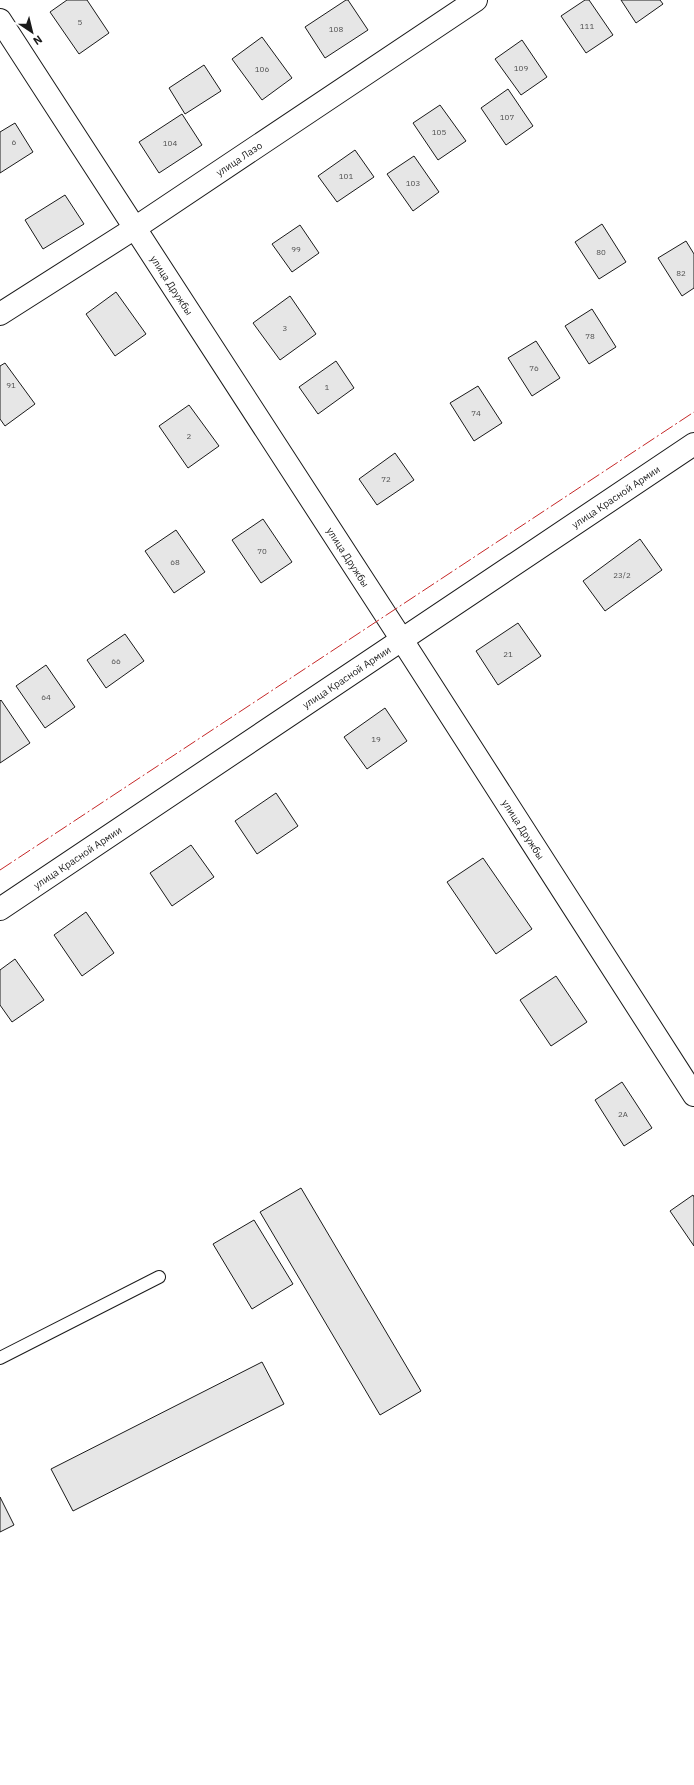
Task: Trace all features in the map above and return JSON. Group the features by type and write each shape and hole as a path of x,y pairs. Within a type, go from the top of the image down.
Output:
{"street":[{"name":"улица Лазо","path":"0,314 135,228 476,0"},
{"name":"улица Дружбы","path":"0,20 402,640 694,1095"},
{"name":"улица Красной Армии","path":"0,909 694,444"}],"lane":[{"path":"0,1358 159,1277"}],"building":[{"path":"67,0 87,0 109,33 79,54 50,12"},
{"path":"348,0 368,30 325,58 305,27"},
{"path":"585,0 589,0 613,35 586,53 561,16"},
{"path":"621,0 660,0 663,4 636,23"},
{"path":"262,37 292,78 262,100 232,59"},
{"path":"522,40 547,77 521,95 495,59"},
{"path":"204,65 221,91 185,114 169,88"},
{"path":"508,89 533,126 506,145 481,108"},
{"path":"440,105 466,141 438,160 413,123"},
{"path":"182,114 202,145 159,173 139,142"},
{"path":"15,123 33,152 0,173 0,132"},
{"path":"355,150 374,177 337,202 318,176"},
{"path":"414,156 439,192 413,211 387,174"},
{"path":"65,195 84,224 43,249 25,220"},
{"path":"602,224 626,262 599,279 575,242"},
{"path":"300,225 319,253 292,272 272,244"},
{"path":"686,241 694,254 694,288 682,296 658,258"},
{"path":"116,292 146,334 115,356 86,314"},
{"path":"290,296 316,334 280,360 253,323"},
{"path":"592,309 616,347 589,364 565,326"},
{"path":"536,341 560,378 532,396 508,358"},
{"path":"336,361 354,388 318,414 299,387"},
{"path":"5,363 35,404 5,426 0,419 0,366"},
{"path":"478,386 502,423 474,441 450,403"},
{"path":"189,405 219,446 188,468 159,426"},
{"path":"395,453 414,480 377,505 359,479"},
{"path":"263,519 292,562 261,583 232,540"},
{"path":"176,530 205,572 174,593 145,551"},
{"path":"640,539 662,570 605,611 583,581"},
{"path":"518,623 541,656 498,685 476,651"},
{"path":"125,634 144,661 106,688 87,660"},
{"path":"46,665 75,707 45,728 16,686"},
{"path":"1,700 30,743 0,763 0,701"},
{"path":"385,708 407,741 367,769 344,737"},
{"path":"276,793 298,826 257,854 235,821"},
{"path":"191,845 214,877 172,906 150,873"},
{"path":"483,858 532,929 496,954 447,882"},
{"path":"86,912 114,953 82,976 54,935"},
{"path":"15,959 44,1000 12,1022 0,1005 0,970"},
{"path":"556,976 587,1022 551,1046 520,1000"},
{"path":"622,1082 652,1128 624,1146 595,1100"},
{"path":"301,1188 421,1391 380,1415 260,1212"},
{"path":"693,1195 694,1197 694,1246 670,1211"},
{"path":"254,1220 293,1284 252,1309 213,1244"},
{"path":"262,1362 284,1404 73,1511 51,1469"},
{"path":"0,1497 14,1525 0,1532"}],"power":[{"path":"0,870 694,412"}]}
